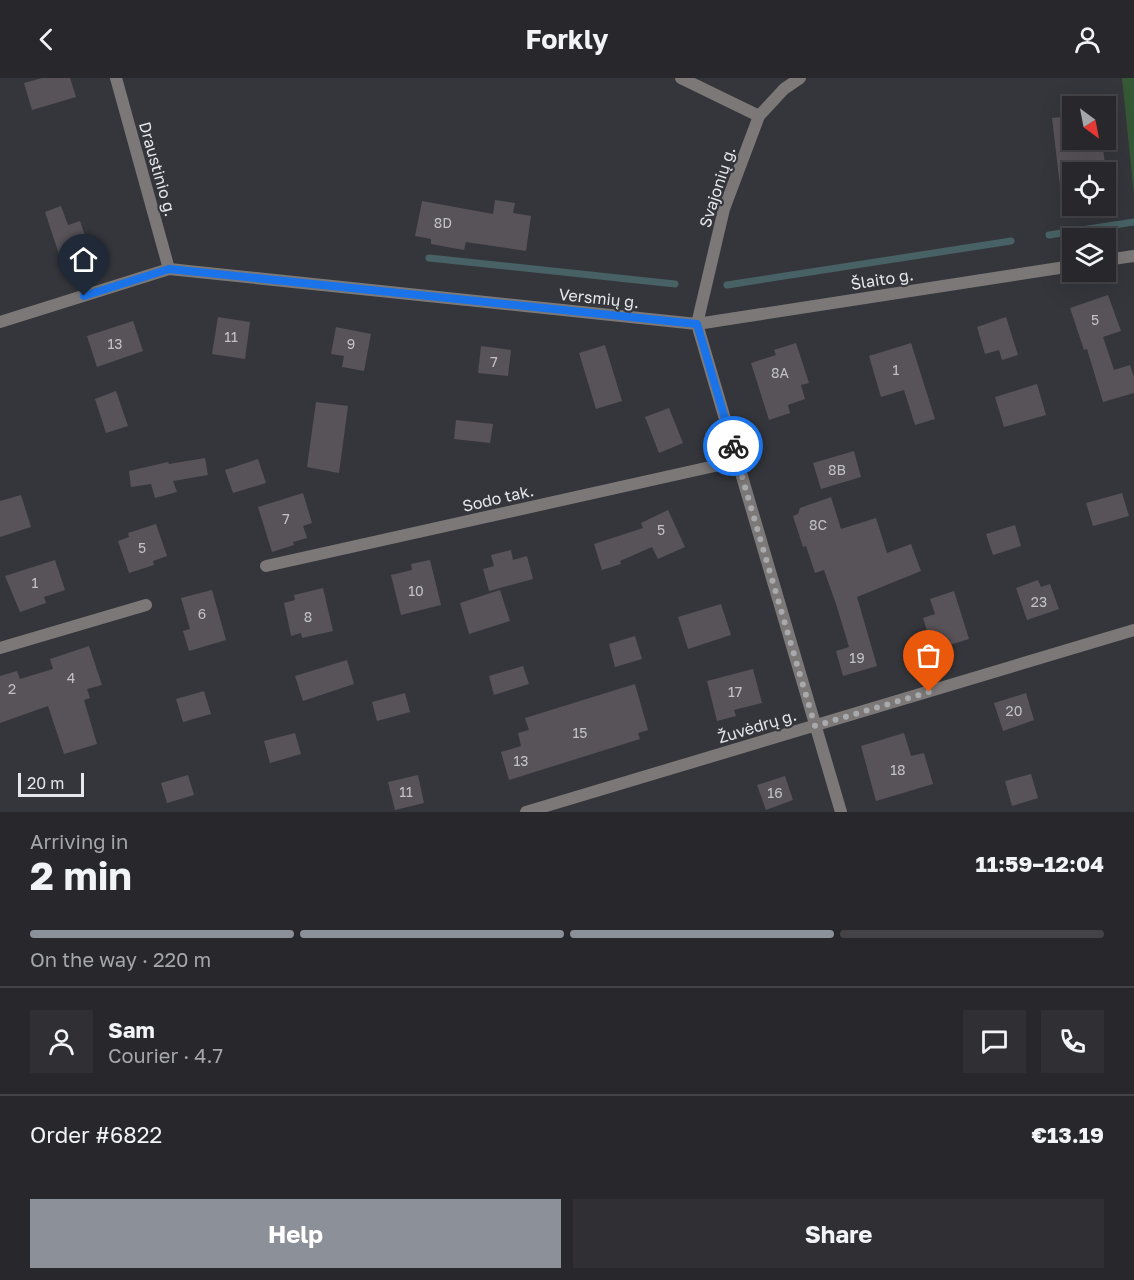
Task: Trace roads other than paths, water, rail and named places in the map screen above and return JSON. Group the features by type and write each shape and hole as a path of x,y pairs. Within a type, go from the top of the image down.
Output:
{"street":[{"name":"Draustinio g.","path":"116,78 169,269"},
{"path":"681,78 759,116"},
{"name":"Svajonių g.","path":"697,324 724,209 759,116 800,78"},
{"path":"1116,259 1134,256"},
{"name":"Šlaito g.","path":"697,324 1062,268"},
{"name":"Versmių g.","path":"0,322 169,269 697,324"},
{"path":"697,324 841,812"},
{"name":"Sodo tak.","path":"266,566 737,461"},
{"path":"0,648 146,605"},
{"name":"Žuvėdrų g.","path":"526,812 1134,630"}],"waterway":[{"path":"1049,235 1134,222"},
{"path":"727,285 1011,241"},
{"path":"429,258 675,284"}]}
